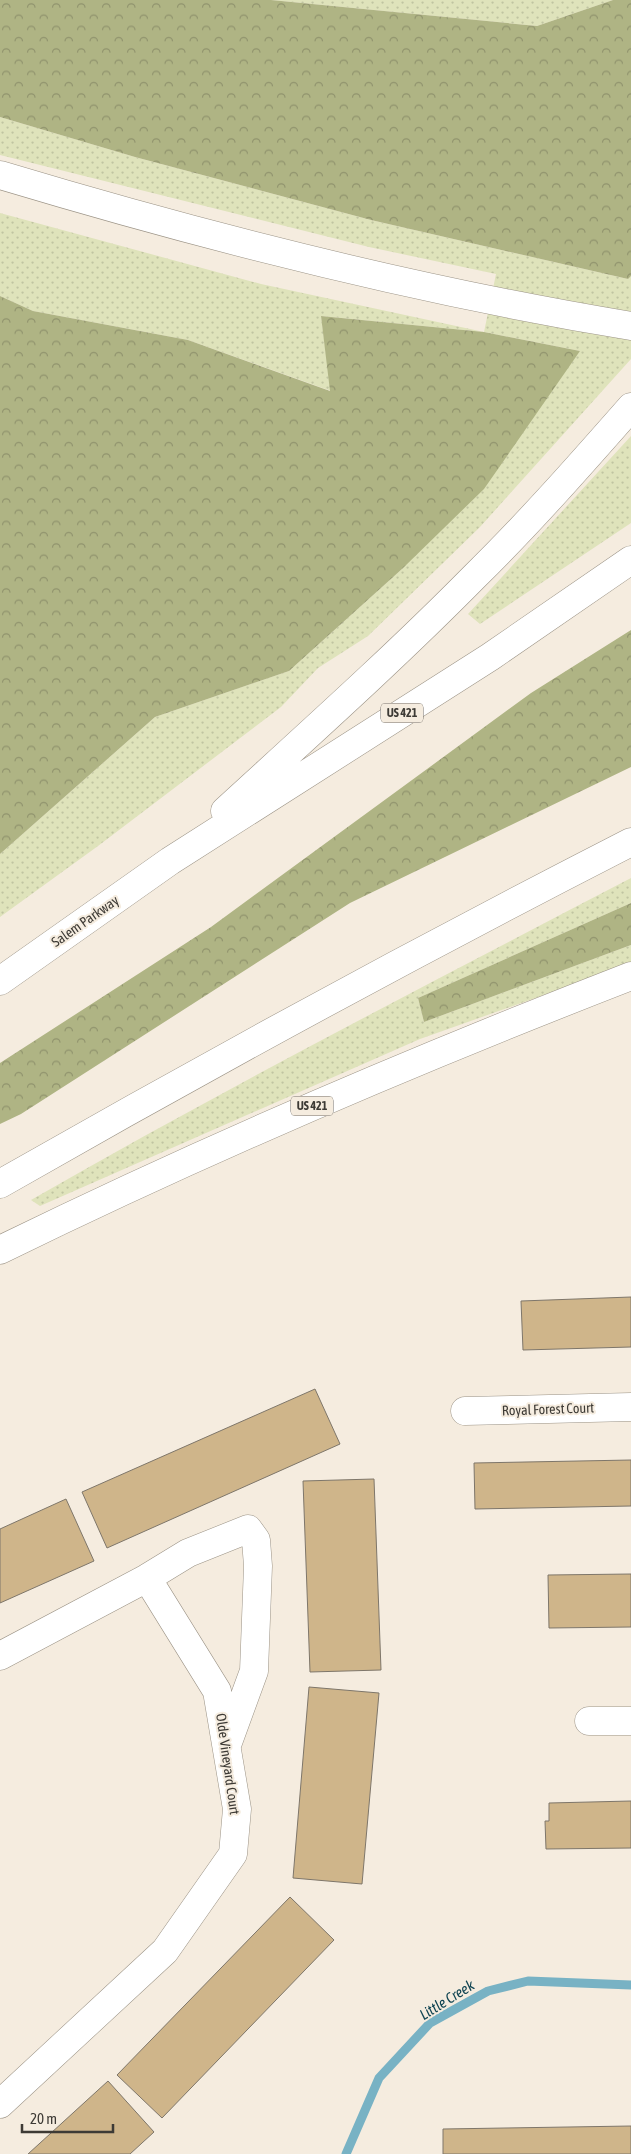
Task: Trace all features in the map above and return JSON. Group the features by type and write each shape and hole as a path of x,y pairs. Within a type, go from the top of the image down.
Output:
{"main road":[{"path":"0,175 233,240 362,271 491,299 631,326"},
{"path":"170,862 374,675 468,583 631,407"},
{"name":"US 421","path":"170,862 490,657 631,560"},
{"path":"0,1184 286,1023 631,842"},
{"name":"Salem Parkway","path":"0,981 170,862"},
{"name":"US 421","path":"0,1250 225,1144 379,1076 631,976"},
{"name":"Royal Forest Court","path":"465,1411 631,1406"},
{"path":"0,1656 147,1578 188,1553 248,1529 256,1540 258,1566 254,1671 226,1746"},
{"name":"Olde Vineyard Court","path":"0,2104 165,1952 233,1854 237,1809 217,1691 147,1578"},
{"path":"589,1721 631,1720"}],"green space":[{"path":"0,0 271,0 537,26 613,0 631,0 631,276 628,279 371,220 135,157 0,117"},
{"path":"271,0 613,0 537,26"},
{"path":"0,117 135,157 371,220 628,279 631,276 631,359 480,527 368,636 318,668 281,707 98,846 0,917 0,854 155,717 289,671 402,569 580,351 484,332 496,274 369,247 0,155"},
{"path":"0,213 261,284 484,332 321,316 331,391 188,340 33,311 0,296"},
{"path":"0,296 33,311 188,340 330,391 321,316 484,332 580,351 484,489 402,569 289,671 155,717 0,854"},
{"path":"631,436 631,523 480,624 468,614"},
{"path":"631,630 631,767 350,903 21,1114 0,1124 0,1063 211,927 531,693"},
{"path":"631,878 631,903 418,998 424,1022 631,945 631,964 420,1039 40,1206 31,1200 254,1076"},
{"path":"631,903 631,945 424,1022 418,998"}],"building":[{"path":"631,1297 631,1347 523,1350 521,1301"},
{"path":"315,1389 340,1444 107,1548 82,1492"},
{"path":"631,1460 631,1506 475,1509 474,1463"},
{"path":"374,1479 381,1670 310,1672 303,1481"},
{"path":"66,1499 94,1561 0,1603 0,1529"},
{"path":"631,1574 631,1627 549,1628 548,1575"},
{"path":"309,1687 379,1693 362,1884 293,1878"},
{"path":"631,1801 631,1848 546,1849 545,1821 549,1821 549,1803"},
{"path":"290,1897 334,1940 162,2118 117,2075"},
{"path":"108,2081 154,2132 130,2154 28,2154"},
{"path":"631,2126 631,2154 443,2154 443,2129"}],"waterway":[{"name":"Little Creek","path":"346,2154 379,2078 430,2023 488,1991 528,1981 631,1985"}]}
